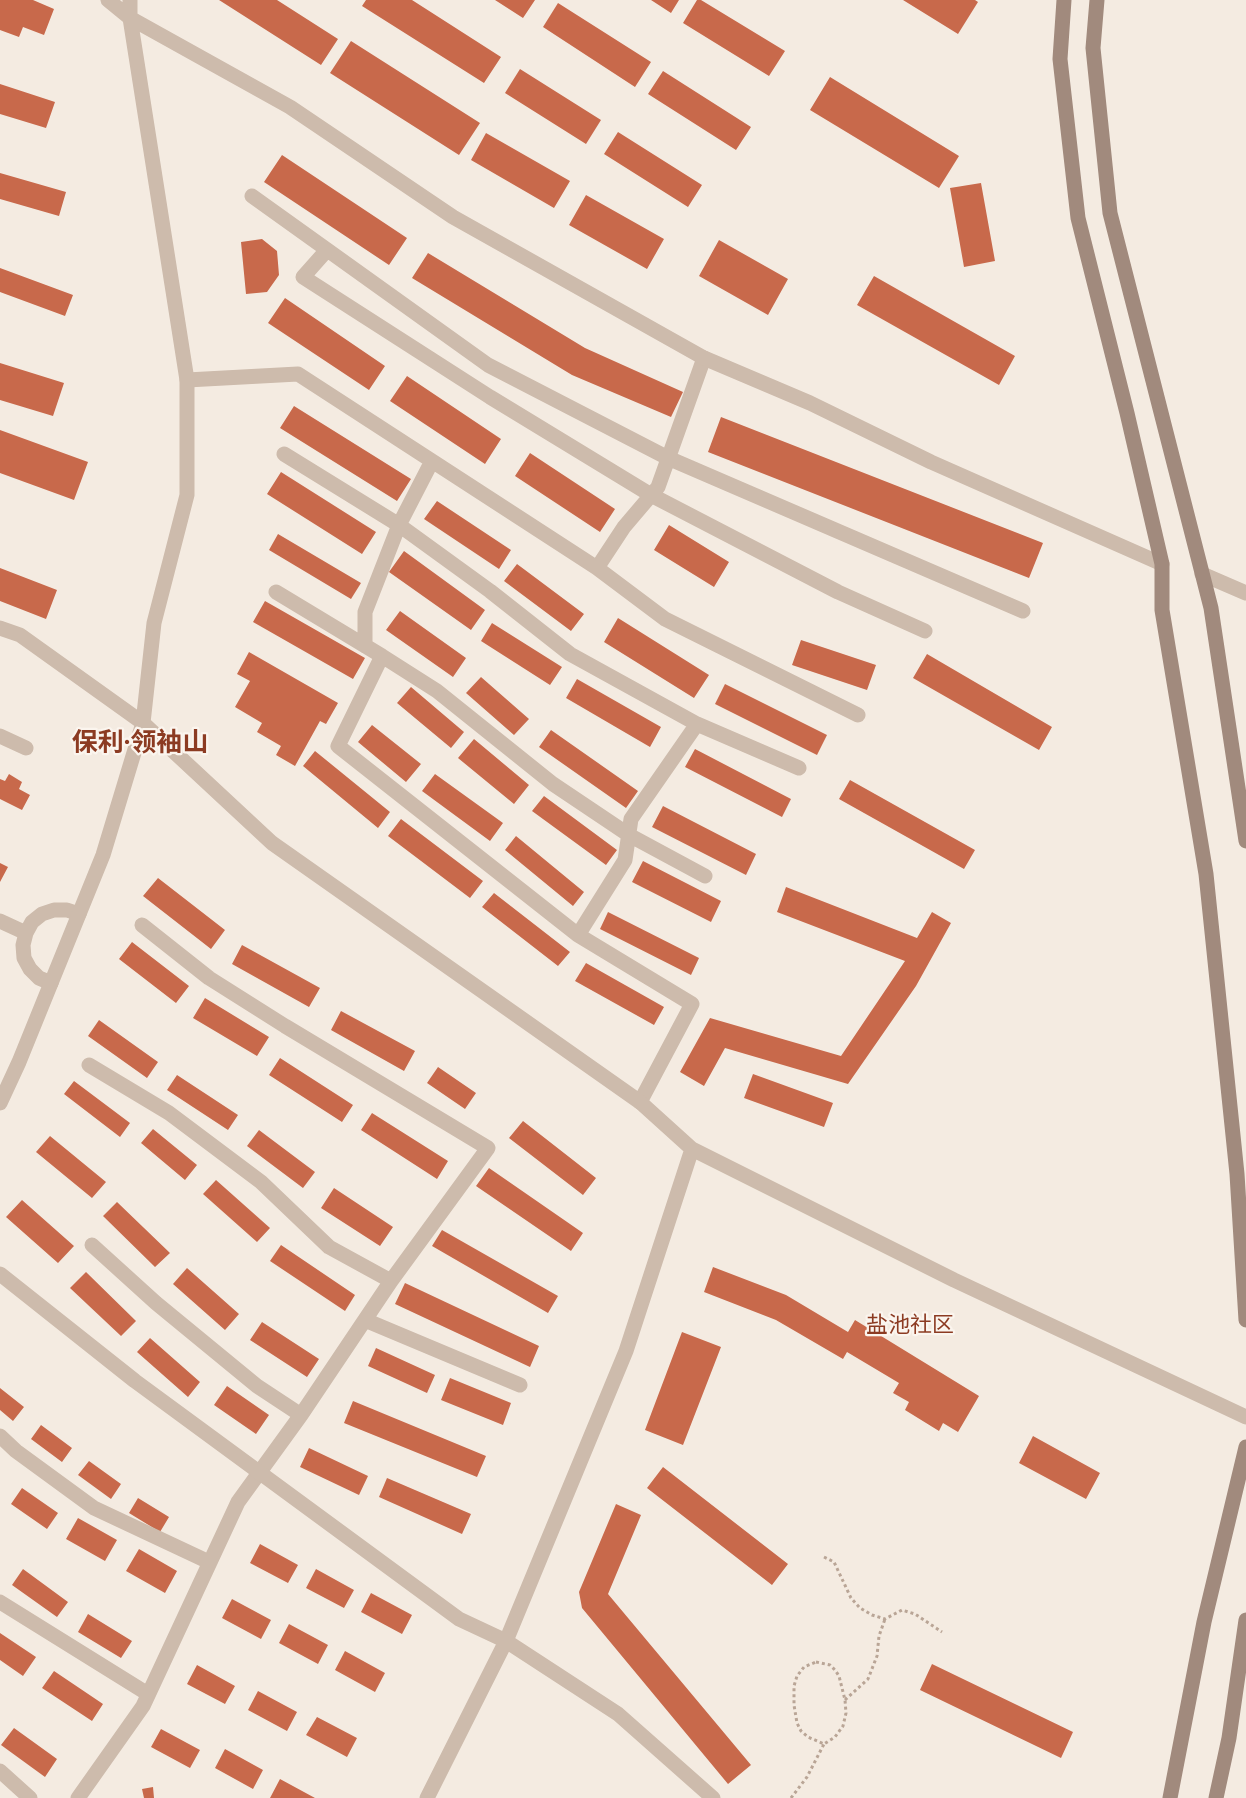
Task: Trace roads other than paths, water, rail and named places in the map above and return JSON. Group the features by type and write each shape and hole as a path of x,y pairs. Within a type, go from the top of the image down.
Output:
{"main road":[{"path":"1064,0 1060,59 1078,218 1162,564 1162,610 1206,874 1237,1174 1246,1320"},
{"path":"1097,0 1093,48 1110,213 1211,608 1246,841"},
{"path":"1170,1798 1204,1622 1246,1447"},
{"path":"1216,1798 1229,1738 1246,1620"}],"street":[{"path":"108,0 130,18 290,107 453,217 704,358 810,403 931,462 1162,564"},
{"path":"0,1102 19,1062 103,855 142,723 154,624 187,495 187,380 130,18 130,0"},
{"path":"252,196 488,365 668,458 1023,611"},
{"path":"327,250 303,278 490,398 651,495 838,592 925,631"},
{"path":"597,568 624,527 658,487 704,358"},
{"path":"187,380 298,374 597,568 665,619 858,715"},
{"path":"284,454 399,525 490,591 570,654 697,724 799,768"},
{"path":"365,646 365,612 399,525 432,461"},
{"path":"1202,574 1246,593"},
{"path":"276,592 437,691 553,784 628,835 705,876"},
{"path":"0,628 20,635 142,723 272,843 640,1101 692,1149 954,1280 1246,1417"},
{"path":"382,656 338,746 578,935 692,1004 640,1101"},
{"path":"578,935 625,860 632,819 697,724"},
{"path":"0,736 26,747"},
{"path":"51,984 39,978 24,958 23,945 26,933 32,922 42,914 54,910 67,910 79,914"},
{"path":"0,921 26,933"},
{"path":"78,1798 142,1706 238,1502 301,1415 391,1281 488,1148 209,978 142,925"},
{"path":"89,1065 169,1113 261,1182 329,1246 391,1281"},
{"path":"427,1798 506,1641 626,1351 692,1149"},
{"path":"92,1245 156,1303 248,1378 301,1415"},
{"path":"0,1274 135,1380 459,1619 506,1641 618,1714 712,1798"},
{"path":"365,1320 520,1385"},
{"path":"0,1436 16,1451 94,1508 209,1562"},
{"path":"0,1602 148,1694"},
{"path":"0,1772 30,1798"}],"district":[{"name":"保利·领袖山","path":"140,744"},
{"name":"盐池社区","path":"910,1326"}]}
